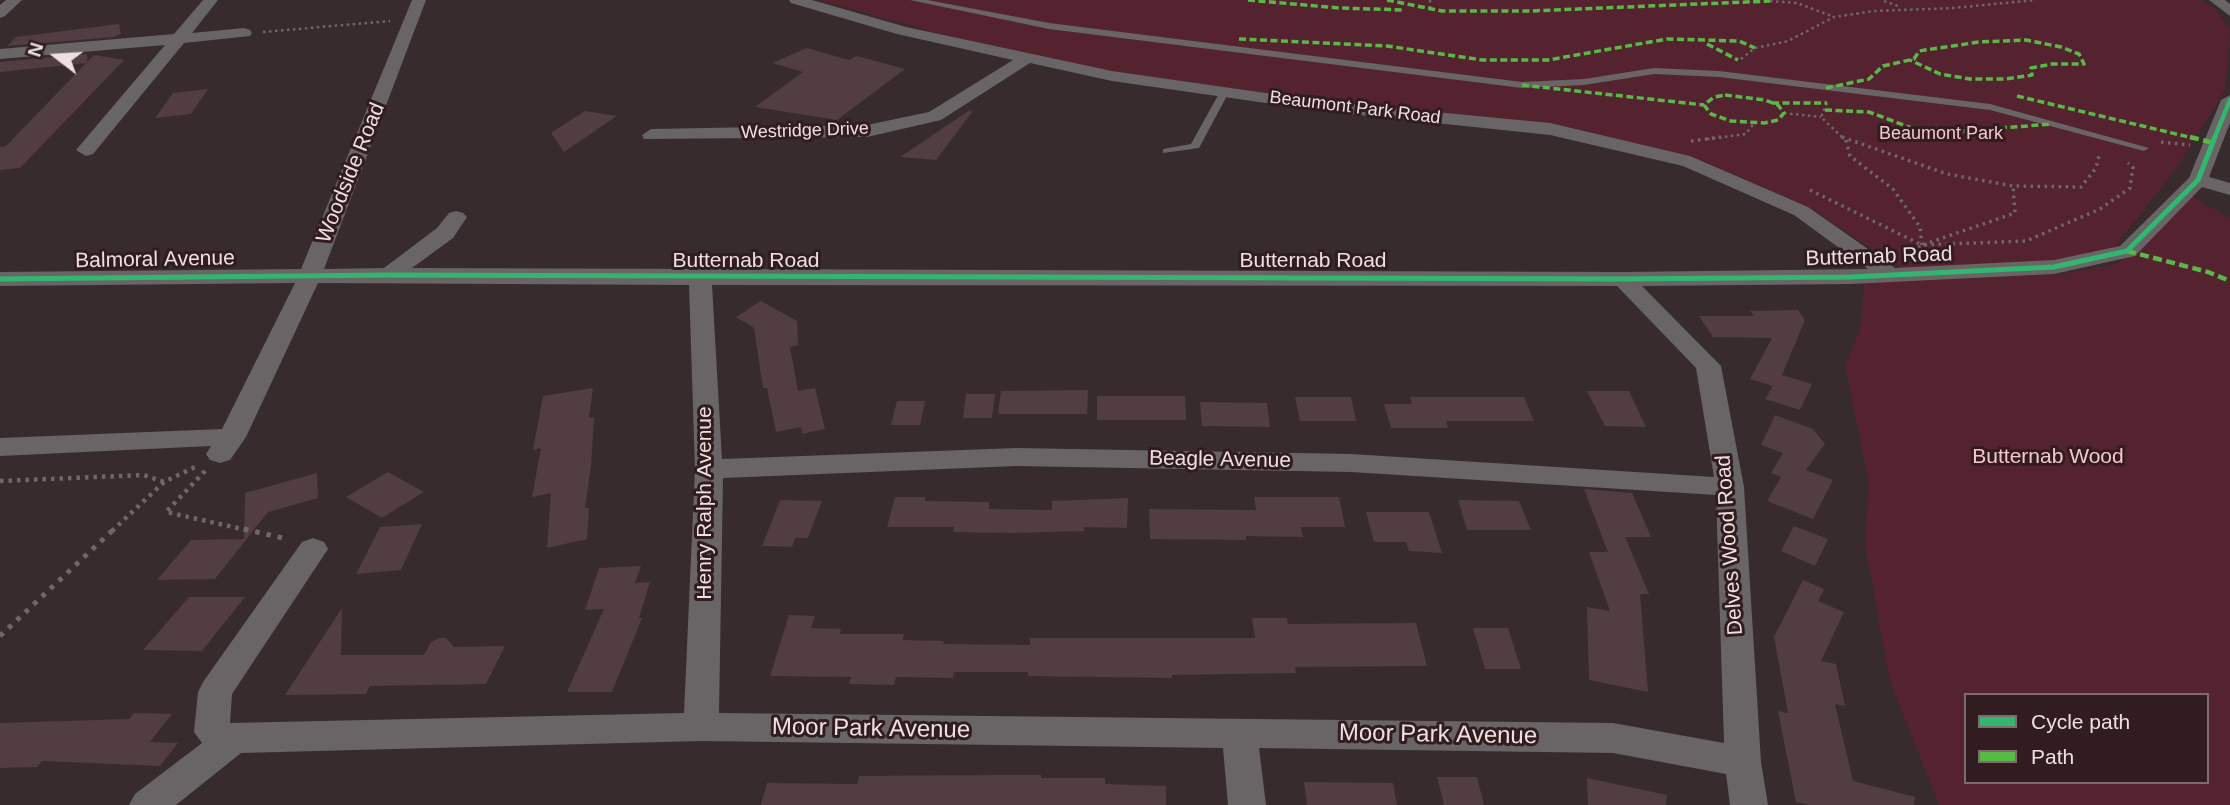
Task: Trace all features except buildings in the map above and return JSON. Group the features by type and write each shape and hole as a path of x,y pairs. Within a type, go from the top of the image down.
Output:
{"street":[{"path":"0,13 15,0"},
{"path":"86,150 211,0"},
{"name":"Beaumont Park Road","path":"796,0 903,31 1112,76 1322,106 1550,130 1690,162 1801,211 1889,274"},
{"path":"2217,0 2230,11"},
{"name":"Woodside Road","path":"226,446 310,276 416,9"},
{"path":"0,54 244,33"},
{"name":"Westridge Drive","path":"651,135 867,131 935,116 1025,59"},
{"name":"Butternab Road","path":"310,276 1623,279 1889,274 2054,267 2127,251 2198,180 2230,100"},
{"path":"2198,180 2230,189"},
{"path":"389,275 446,233 456,217"},
{"name":"Balmoral Avenue","path":"0,279 310,276"},
{"name":"Henry Ralph Avenue","path":"700,278 709,469 701,727"},
{"name":"Delves Wood Road","path":"1623,279 1708,366 1730,487 1743,762 1749,805"},
{"path":"0,447 226,446"},
{"name":"Beagle Avenue","path":"709,469 1017,457 1323,462 1730,487"},
{"path":"234,740 212,732 215,692 313,549"},
{"name":"Moor Park Avenue","path":"234,740 701,727 1613,738 1743,762"},
{"path":"1239,733 1247,805"},
{"path":"148,805 234,740"}],"lane":[{"path":"914,0 1049,26 1522,85 1584,82 1654,71 1719,74 1990,107 2147,145"},
{"path":"1167,151 1195,146 1224,92"}],"path":[{"path":"1430,0 1430,11"},
{"path":"1741,59 1755,48 1788,41 1834,18 1905,9 1954,8 2036,0"},
{"path":"1770,1 1797,3 1834,18"},
{"path":"1884,1 1905,9"},
{"path":"244,33 416,9"},
{"path":"1784,113 1821,117"},
{"path":"1834,131 1845,140 1947,174 2012,186 2081,187 2096,168 2101,145"},
{"path":"1845,140 1850,156 1893,189 1920,227 1922,245"},
{"path":"2147,145 2176,141 2211,150"},
{"path":"1922,245 2026,240 2100,209 2130,188 2133,167 2123,160"},
{"path":"1889,274 1922,245 2015,213 2012,186"},
{"path":"0,636 164,482 226,446"},
{"path":"226,446 166,512 279,536 313,549"},
{"path":"0,481 144,475 164,482"}],"green space":[{"name":"Beaumont Park","path":"820,0 2201,0 2217,11 2230,30 2225,90 2176,169 2112,250 2043,263 1903,270 1811,208 1691,156 1546,123 1316,100 1111,71 973,43"},
{"name":"Butternab Wood","path":"2191,196 2230,218 2230,805 1939,805 1890,681 1865,545 1869,483 1845,364 1860,331 1864,283 2060,274 2117,264 2156,235"}],"marked path":[{"path":"1248,0 1339,8 1405,10"},
{"path":"1387,0 1442,11 1530,11 1770,1"},
{"path":"1239,39 1387,46 1482,60 1548,60 1667,39 1739,41 1755,48"},
{"path":"1826,88 1869,79 1883,66 1914,59 1919,51 1979,42 2026,40 2061,47 2079,54 2084,64 2052,64 2031,68 2032,75 2005,79 1970,79 1940,74 1910,60"},
{"path":"1707,44 1738,60"},
{"path":"1522,85 1704,105 1714,97 1725,95 1765,100 1778,105 1784,113 1778,120 1764,123 1731,121 1711,114 1704,105"},
{"path":"2017,96 2214,143"},
{"path":"1772,103 1827,103"},
{"path":"1825,110 1869,112 1917,130 1950,132 2052,124"},
{"path":"2127,251 2208,272 2230,281"}],"cycle path":[{"path":"0,279 389,275 1623,279 1851,277 2054,267 2127,251 2198,180 2230,100"}]}
